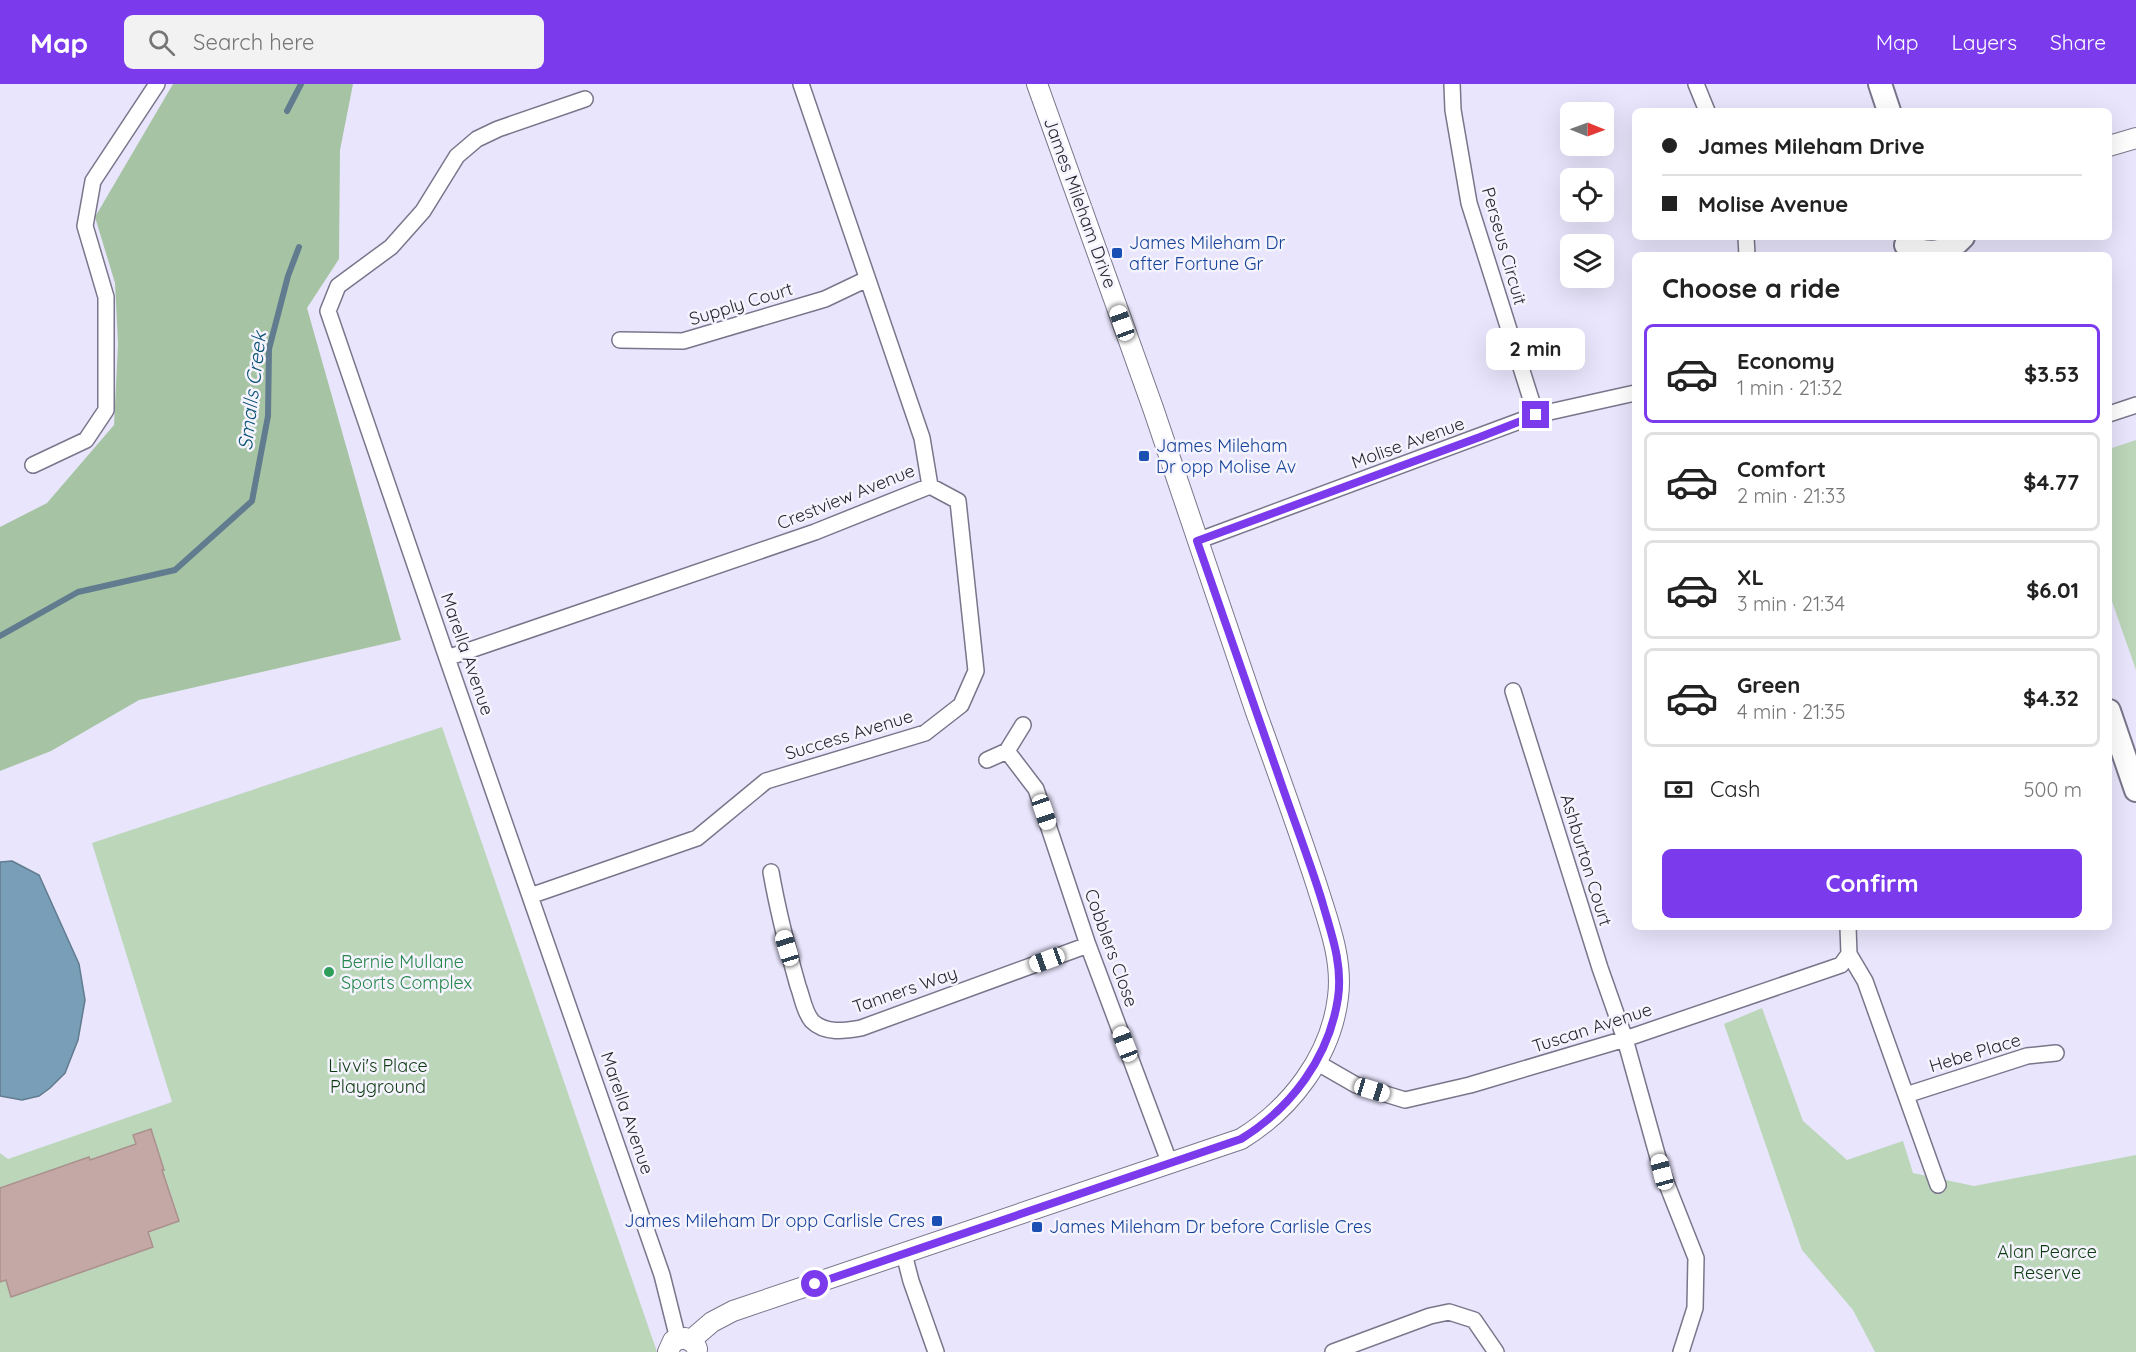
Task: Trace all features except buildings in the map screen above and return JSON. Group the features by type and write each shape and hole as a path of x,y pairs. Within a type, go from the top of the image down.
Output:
{"main road":[{"path":"1880,84 1888,108"},
{"path":"1907,246 1919,251 1934,252 1948,249 1959,240"},
{"path":"2112,720 2136,790"}],"street":[{"path":"33,465 86,440 105,410 106,297 86,226 93,182 156,84"},
{"name":"Crestview Avenue","path":"447,658 815,532 930,486 922,438 801,84"},
{"name":"James Mileham Drive","path":"684,1346 712,1322 733,1311 1241,1139 1272,1118 1295,1094 1316,1062 1326,1039 1338,998 1338,962 1335,944 1311,866 1037,84"},
{"name":"Perseus Circuit","path":"1452,84 1453,110 1469,203 1536,415"},
{"path":"1696,84 1706,108"},
{"name":"Marella Avenue","path":"585,99 498,129 477,139 457,156 423,211 391,247 338,286 328,311 662,1275 684,1346"},
{"path":"2112,145 2136,138"},
{"name":"Supply Court","path":"620,340 683,341 825,299 867,279"},
{"name":"Molise Avenue","path":"1197,541 1536,415 1632,394"},
{"path":"2112,413 2136,405"},
{"name":"Success Avenue","path":"530,896 697,838 766,782 925,732 961,705 976,671 958,501 930,486"},
{"name":"Ashburton Court","path":"1513,691 1600,968 1625,1039 1662,1172 1696,1258 1695,1308 1681,1352"},
{"path":"987,760 1007,751 1023,725"},
{"name":"Cobblers Close","path":"1007,751 1036,789 1088,945 1170,1164"},
{"name":"Tanners Way","path":"771,872 781,929 804,1006 812,1021 824,1028 841,1031 861,1028 1088,945"},
{"path":"1848,930 1849,954 1865,981 1938,1185"},
{"name":"Tuscan Avenue","path":"1316,1062 1356,1085 1405,1100 1492,1079 1625,1039 1841,965 1849,954"},
{"name":"Hebe Place","path":"1906,1095 2027,1056 2056,1053"},
{"path":"904,1254 936,1352"},
{"path":"1333,1352 1430,1316 1449,1312 1474,1320 1496,1352"}],"green space":[{"path":"173,84 353,84 340,150 339,259 307,308 401,640 139,700 51,751 0,771 0,527 47,503 114,425 118,344 115,283 95,217"},
{"path":"2136,440 2136,670 2112,602 2112,448"},
{"name":"Bernie Mullane Sports Complex","path":"442,727 657,1352 0,1352 0,1153 8,1159 172,1102 92,843"},
{"name":"Alan Pearce Reserve","path":"1762,1008 1803,1121 1847,1160 1903,1141 1913,1173 1974,1186 2136,1155 2136,1352 1875,1352 1853,1310 1802,1250 1724,1024"}],"water":[{"path":"12,861 39,875 79,964 85,1000 78,1040 65,1073 39,1096 22,1100 0,1096 0,862"}],"waterway":[{"name":"Smalls Creek","path":"287,111 301,84"},
{"name":"Smalls Creek","path":"0,636 78,592 175,570 252,501 268,416 269,349 288,276 299,247"}],"place":[{"name":"James Mileham Dr after Fortune Gr","path":"1117,253"},
{"name":"James Mileham Dr opp Molise Av","path":"1144,456"},
{"name":"Bernie Mullane Sports Complex","path":"329,972"},
{"name":"James Mileham Dr opp Carlisle Cres","path":"937,1221"},
{"name":"James Mileham Dr before Carlisle Cres","path":"1037,1227"}],"route":[{"path":"815,1284 1222,1147 1257,1130 1272,1118 1302,1086 1316,1062 1334,1016 1339,980 1335,944 1311,866 1197,541 1536,415"}],"park label":[{"name":"Livvi's Place Playground","path":"378,1076"}]}
